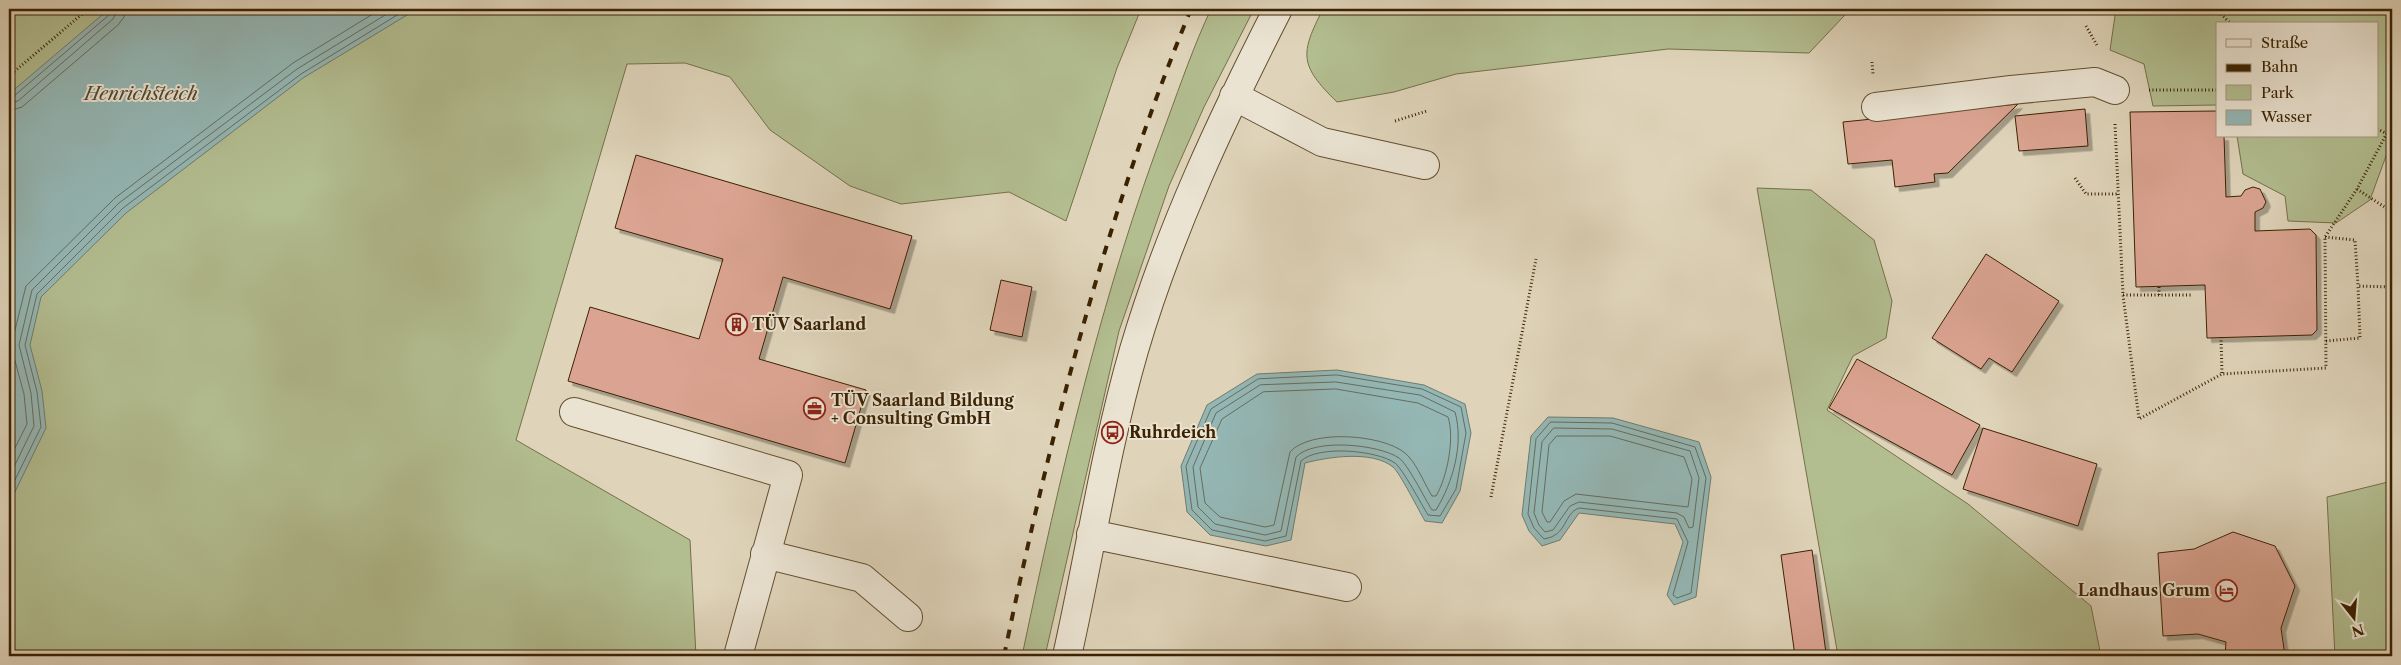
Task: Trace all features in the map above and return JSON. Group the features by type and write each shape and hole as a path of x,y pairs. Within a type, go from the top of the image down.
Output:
{"street":[{"path":"1067,656 1115,422 1134,350 1158,276 1187,200 1234,96 1278,9"},
{"path":"1876,107 2011,90 2095,82 2116,90"},
{"path":"1234,96 1322,142 1425,165"},
{"path":"574,412 788,475 738,656"},
{"path":"1091,534 1347,587"},
{"path":"765,554 862,578 908,617"}],"path":[{"path":"9,76 88,9"},
{"path":"2216,9 2229,22"},
{"path":"2116,90 2216,90"},
{"path":"2378,130 2392,136"},
{"path":"2115,137 2123,296 2139,419 2222,374 2326,368 2325,237 2357,189 2387,134"},
{"path":"2075,178 2086,194 2118,194"},
{"path":"2357,189 2392,212"},
{"path":"2325,237 2355,240 2360,338 2326,340"},
{"path":"1491,497 1536,259"},
{"path":"2159,286 2159,295"},
{"path":"2358,286 2392,287"},
{"path":"2123,296 2191,295"},
{"path":"2222,337 2222,374"}],"green space":[{"path":"9,9 1141,9 1117,68 1066,221 1009,192 901,204 850,186 770,130 730,77 685,63 627,64 516,440 690,540 696,656 9,656"},
{"path":"1211,9 1254,9 1204,107 1169,186 1119,331 1045,656 1022,656 1067,453 1102,319 1143,187 1188,64"},
{"path":"1323,9 1847,9 1844,16 1809,53 1668,49 1456,74 1394,92 1337,102 1316,78 1307,59 1310,37"},
{"path":"2116,9 2392,9 2392,146 2390,145 2370,200 2336,223 2288,221 2285,196 2243,174 2237,138 2378,138 2378,22 2216,22 2216,105 2153,106 2144,64 2110,50"},
{"path":"1757,188 1811,190 1874,240 1892,301 1886,338 1853,356 1827,410 1968,504 2091,606 2101,656 1838,656"},
{"path":"2392,481 2392,656 2335,656 2327,497"}],"water":[{"name":"Henrichsteich","path":"109,9 417,9 303,78 126,213 41,297 30,345 42,391 46,428 9,504 9,94"},
{"path":"1337,370 1424,385 1465,404 1471,433 1460,491 1442,523 1425,521 1405,484 1393,467 1374,458 1350,456 1305,463 1291,540 1266,546 1210,535 1187,512 1181,466 1207,405 1257,374"},
{"path":"1548,417 1613,418 1699,442 1711,477 1696,597 1674,605 1667,595 1683,542 1675,524 1579,513 1560,540 1542,546 1529,531 1522,515 1531,436"}],"building":[{"path":"2018,104 1948,173 1934,174 1935,182 1895,187 1892,160 1848,164 1843,122"},
{"path":"2085,109 2088,146 2019,151 2015,116"},
{"path":"2216,111 2216,138 2224,138 2226,197 2241,196 2245,190 2253,187 2260,189 2266,202 2263,208 2255,212 2255,231 2310,229 2316,235 2317,330 2312,335 2207,338 2205,285 2136,287 2130,112"},
{"name":"TÜV Saarland","path":"636,155 912,236 890,309 783,277 759,359 866,390 845,463 568,381 590,307 699,339 723,259 615,228"},
{"path":"1986,254 2059,301 2012,372 1989,358 1981,369 1932,338"},
{"path":"1001,280 1032,287 1022,337 990,330"},
{"path":"1857,359 1980,425 1952,475 1829,408"},
{"path":"1983,428 2097,464 2078,526 1963,489"},
{"name":"Landhaus Grum","path":"2233,532 2275,546 2295,586 2281,628 2285,656 2225,656 2226,642 2198,634 2163,636 2158,553 2194,549"},
{"path":"1812,550 1826,653 1795,656 1781,555"}],"railway":[{"path":"1004,656 1041,491 1082,328 1132,167 1191,9"}],"place":[{"name":"TÜV Saarland","path":"736,324"},
{"name":"TÜV Saarland Bildung + Consulting GmbH","path":"815,409"},
{"name":"Ruhrdeich","path":"1113,432"},
{"name":"Landhaus Grum","path":"2226,590"}]}
